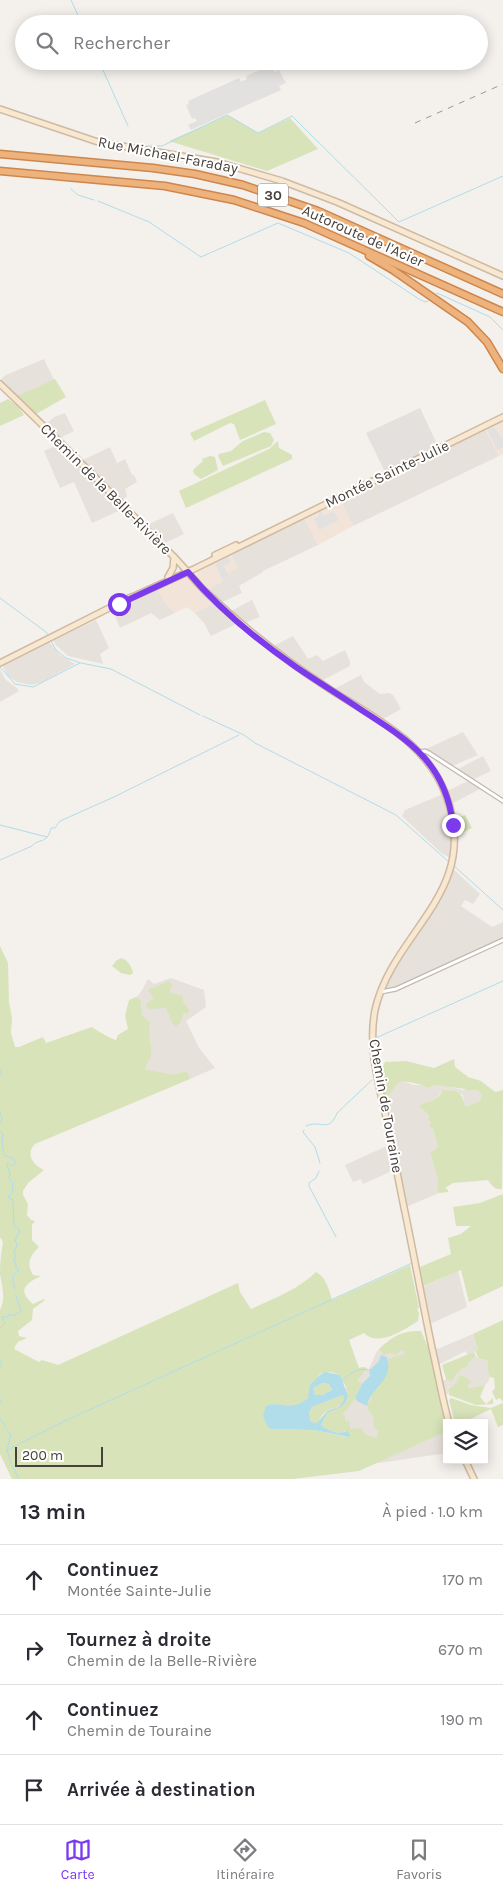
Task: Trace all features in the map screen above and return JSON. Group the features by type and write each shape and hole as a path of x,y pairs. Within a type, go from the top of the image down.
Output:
{"highway":[{"name":"Autoroute de l'Acier","path":"0,154 153,168 195,174 243,185 318,211 503,294"},
{"name":"Autoroute de l'Acier","path":"0,170 150,184 202,192 275,212 503,312"},
{"path":"0,174 37,174"},
{"path":"342,240 393,270 468,322 488,342 503,370"}],"street":[{"name":"Rue Michael-Faraday","path":"0,109 98,142 211,161 282,181 337,202 503,276"},
{"name":"Chemin de la Belle-Rivière","path":"0,384 76,457 234,618 269,647 312,678 400,734 420,752 428,752 503,802"},
{"name":"Montée Sainte-Julie","path":"0,663 503,417"},
{"path":"168,577 173,569 174,557"},
{"name":"Montée Sainte-Julie","path":"128,599 168,577 186,571"},
{"name":"Chemin de Touraine","path":"420,752 437,776 449,805 453,831 451,863 436,903 390,972 380,992 373,1027 374,1059 448,1419"},
{"path":"380,992 385,993 396,989 503,940"},
{"path":"467,1464 474,1479"}],"shaded area":[{"path":"260,70 274,70 275,72 279,70 286,83 279,86 281,90 191,130 188,125 197,121 195,118 192,119 186,105 189,104 188,101 239,78 241,82 247,79 246,76"},
{"path":"44,359 54,380 17,396 2,382 1,379 6,375"},
{"path":"420,408 438,446 385,472 366,433"},
{"path":"65,413 74,431 60,438 46,424 54,417"},
{"path":"503,420 503,454 499,456 485,429"},
{"path":"494,427 503,439 503,447 497,450 487,430"},
{"path":"485,429 499,456 353,526 340,500"},
{"path":"60,444 123,509 92,523 74,482 60,488 44,451"},
{"path":"110,447 117,463 125,459 137,482 125,489 127,496 122,501 83,460"},
{"path":"410,451 412,455 385,469 382,464 391,460 392,457 401,453 403,455"},
{"path":"340,500 353,526 318,545 304,517"},
{"path":"321,511 324,516 334,511 339,520 319,530 314,518 319,516 318,513"},
{"path":"173,513 184,534 165,543 147,525"},
{"path":"304,517 318,545 263,571 239,586 242,593 222,602 209,589 230,577 230,553"},
{"path":"230,553 238,568 229,573 231,577 209,589 197,577 197,572"},
{"path":"229,556 229,563 223,566 231,577 223,581 215,564"},
{"path":"186,577 214,603 195,613 187,607 175,613 166,604 158,589"},
{"path":"158,589 166,604 175,613 160,620 151,613 120,628 113,611"},
{"path":"252,600 260,617 245,623 231,611"},
{"path":"214,603 236,623 211,636 204,623 195,613"},
{"path":"96,620 109,648 100,654 103,664 68,656 53,640"},
{"path":"293,636 308,659 317,655 323,661 345,650 350,666 321,681 272,647"},
{"path":"49,642 60,655 75,664 42,682 32,685 17,682 8,676 2,665"},
{"path":"0,670 6,680 19,691 0,702"},
{"path":"361,675 364,682 380,694 389,693 393,695 401,709 381,720 334,689"},
{"path":"463,732 478,755 452,766 426,749"},
{"path":"483,756 491,771 472,780 456,770"},
{"path":"468,781 480,789 451,804 447,791"},
{"path":"443,794 451,826 450,858 440,852 402,816 405,810"},
{"path":"452,868 480,894 473,904 465,900 461,906 492,927 503,922 503,939 385,990 385,986 395,969 440,900"},
{"path":"171,978 204,990 206,1007 186,1021 199,1048 215,1068 190,1079 186,1071 174,1076 145,1069 151,1040 148,1031 150,1022 142,1015 141,1000 136,997 148,979 154,984"},
{"path":"402,1081 414,1085 423,1085 428,1088 437,1085 466,1089 467,1091 474,1090 482,1095 480,1101 468,1106 464,1103 463,1095 457,1091 442,1090 437,1099 419,1106 429,1115 428,1118 431,1123 428,1123 433,1129 438,1146 430,1152 438,1180 439,1193 406,1207 384,1099 387,1098 397,1083"},
{"path":"389,1145 394,1170 363,1184 361,1179 353,1182 345,1165"},
{"path":"458,1271 467,1307 430,1324 422,1287"},
{"path":"473,1334 478,1350 467,1355 466,1351 438,1365 435,1350"},
{"path":"386,1343 407,1350 377,1444 324,1417 359,1369 363,1367 369,1369 377,1351"},
{"path":"476,1356 488,1362 490,1377 488,1382 485,1385 469,1388 466,1377 461,1375 456,1383 448,1388 448,1394 445,1395 442,1380 454,1379 461,1369 467,1367"},
{"path":"443,1433 443,1454 372,1464"}],"green space":[{"path":"228,115 258,133 290,118 318,149 267,171 169,141"},
{"path":"55,379 66,397 36,414 17,396"},
{"path":"8,399 18,406 24,415 0,426 0,403"},
{"path":"265,400 276,424 240,440 234,424 230,423 194,441 190,433"},
{"path":"264,432 270,433 274,440 271,446 223,466 218,456 219,454 231,451 243,441"},
{"path":"278,441 279,448 292,455 292,459 186,508 179,491 269,449"},
{"path":"210,456 215,457 218,470 201,479 194,474 193,470 203,461 202,459"},
{"path":"465,815 472,828 457,835 456,819"},
{"path":"0,946 8,963 9,1002 12,1018 11,1033 15,1047 43,1037 46,1043 92,1027 116,1040 118,1035 128,1029 125,1016 129,1000 136,997 141,1000 142,1015 150,1022 151,1054 145,1069 174,1075 187,1071 190,1079 35,1144 32,1148 32,1159 44,1170 28,1183 23,1191 23,1195 28,1204 27,1215 31,1220 35,1221 32,1225 32,1240 39,1247 33,1253 29,1263 33,1275 41,1276 27,1285 24,1291 33,1304 45,1300 33,1309 32,1320 18,1331 19,1336 27,1338 18,1342 14,1348 39,1362 42,1360 58,1365 238,1283 240,1292 251,1309 294,1289 316,1272 325,1280 332,1300 410,1265 419,1308 417,1309 419,1313 418,1321 384,1338 377,1339 364,1333 349,1340 359,1368 367,1368 357,1381 362,1384 356,1396 343,1413 345,1421 349,1421 350,1429 361,1428 365,1434 376,1438 379,1431 374,1428 373,1416 370,1413 368,1402 370,1402 371,1395 384,1378 389,1358 403,1355 405,1352 403,1350 395,1355 390,1353 384,1355 379,1349 398,1335 421,1331 430,1352 446,1419 443,1419 443,1433 359,1471 293,1479 12,1479 0,1454 0,1310 3,1297 0,1274 3,1242 0,1237","holes":["331,1372 340,1375 347,1391 347,1400 341,1406 327,1413 321,1425 328,1431 343,1433 345,1431 347,1437 314,1430 271,1429 264,1418 266,1406 293,1406 303,1403 309,1396 320,1374"]},
{"path":"121,958 126,960 131,966 133,973 130,975 121,973 112,966"},
{"path":"169,981 172,985 171,993 183,996 183,1002 189,1010 188,1013 183,1013 181,1022 176,1026 173,1024 166,1008 149,1009 146,1006 148,1002 154,999 148,990"},
{"path":"454,1059 455,1067 468,1077 481,1081 495,1092 503,1090 502,1189 497,1189 488,1180 453,1183 445,1188 448,1192 439,1193 437,1188 438,1180 430,1152 438,1146 433,1129 428,1124 431,1123 428,1118 429,1115 419,1106 436,1099 442,1090 460,1093 465,1105 468,1106 480,1101 482,1095 479,1092 437,1085 427,1088 419,1084 402,1081 384,1099 379,1075 385,1062 406,1061 434,1068"},
{"path":"503,1194 503,1286 469,1302 461,1270 423,1286 420,1267 451,1254 448,1238 461,1234 471,1226 456,1226 453,1207 480,1203"},
{"path":"503,1320 502,1401 500,1398 496,1400 492,1392 495,1388 494,1378 490,1377 488,1362 479,1359 475,1351 478,1350 473,1334"},
{"path":"474,1352 476,1356 467,1367 461,1369 452,1381 446,1379 442,1365"},
{"path":"460,1375 466,1377 471,1382 468,1385 469,1388 485,1385 480,1397 486,1404 493,1398 493,1404 476,1405 449,1395 448,1389 456,1383"},
{"path":"323,1383 329,1384 332,1390 322,1395 315,1395 313,1388"},
{"path":"343,1395 345,1396 342,1403 324,1413 317,1424 311,1422 309,1413 312,1407"},
{"path":"451,1398 471,1405 491,1408 503,1403 503,1425 498,1427 491,1409 470,1419 454,1419 449,1400"}],"water":[{"path":"381,1355 387,1357 387,1372 385,1378 369,1399 367,1406 355,1398 362,1384 370,1376 369,1369 379,1361"},
{"path":"324,1373 340,1375 348,1396 343,1405 337,1409 327,1413 321,1425 333,1432 347,1431 350,1435 349,1437 314,1430 271,1429 268,1427 263,1416 266,1406 276,1404 291,1406 302,1402 308,1398 310,1385","holes":["323,1383 329,1384 332,1390 322,1395 315,1395 313,1388","343,1395 344,1400 339,1407 327,1411 317,1423 311,1422 309,1413 312,1407"]}],"waterway":[{"path":"71,0 78,15"},
{"path":"103,70 128,126"},
{"path":"147,146 162,146 227,115 258,133 292,116 399,222 503,176"},
{"path":"71,189 78,195 94,200"},
{"path":"98,201 149,222 201,257 278,223 349,253 419,299 425,302 428,301"},
{"path":"436,294 490,317 503,330"},
{"path":"0,598 49,636"},
{"path":"50,639 56,650 66,658 111,669 200,715"},
{"path":"0,667 15,684 33,687 80,663"},
{"path":"203,716 244,735 255,743 396,815 450,863"},
{"path":"0,860 45,839 51,828 55,828 60,821 114,797 239,735"},
{"path":"0,825 47,837"},
{"path":"453,865 503,910"},
{"path":"380,1067 376,1040 378,1037 503,981"},
{"path":"0,1069 2,1072 0,1075"},
{"path":"306,1126 331,1123 337,1113 372,1080"},
{"path":"0,1112 2,1119 0,1124"},
{"path":"304,1130 303,1132 315,1147 320,1163"},
{"path":"0,1131 3,1134 4,1155 14,1159 16,1163 12,1166 8,1163 7,1165 10,1173 9,1179 13,1183 12,1193 8,1197 13,1200 14,1225 20,1230 15,1240 17,1245 14,1252 16,1256 14,1261 16,1268 19,1270 12,1277 15,1289"},
{"path":"319,1171 316,1178 309,1183 309,1186 336,1237"},
{"path":"7,1450 67,1420 412,1263"},
{"path":"0,1328 5,1323 2,1317 8,1317 9,1314 13,1316 21,1311 16,1295"},
{"path":"0,1359 2,1363 0,1367"},
{"path":"342,1381 361,1369 368,1370"},
{"path":"0,1400 2,1401 0,1404"},
{"path":"0,1418 6,1428"},
{"path":"7,1430 11,1435 7,1450 11,1463"},
{"path":"12,1466 19,1479"}],"railway":[{"path":"415,123 503,84"}],"route":[{"path":"119,604 188,572 192,578 252,634 312,678 400,734 413,745 431,766 439,780 449,805 453,825"}]}
